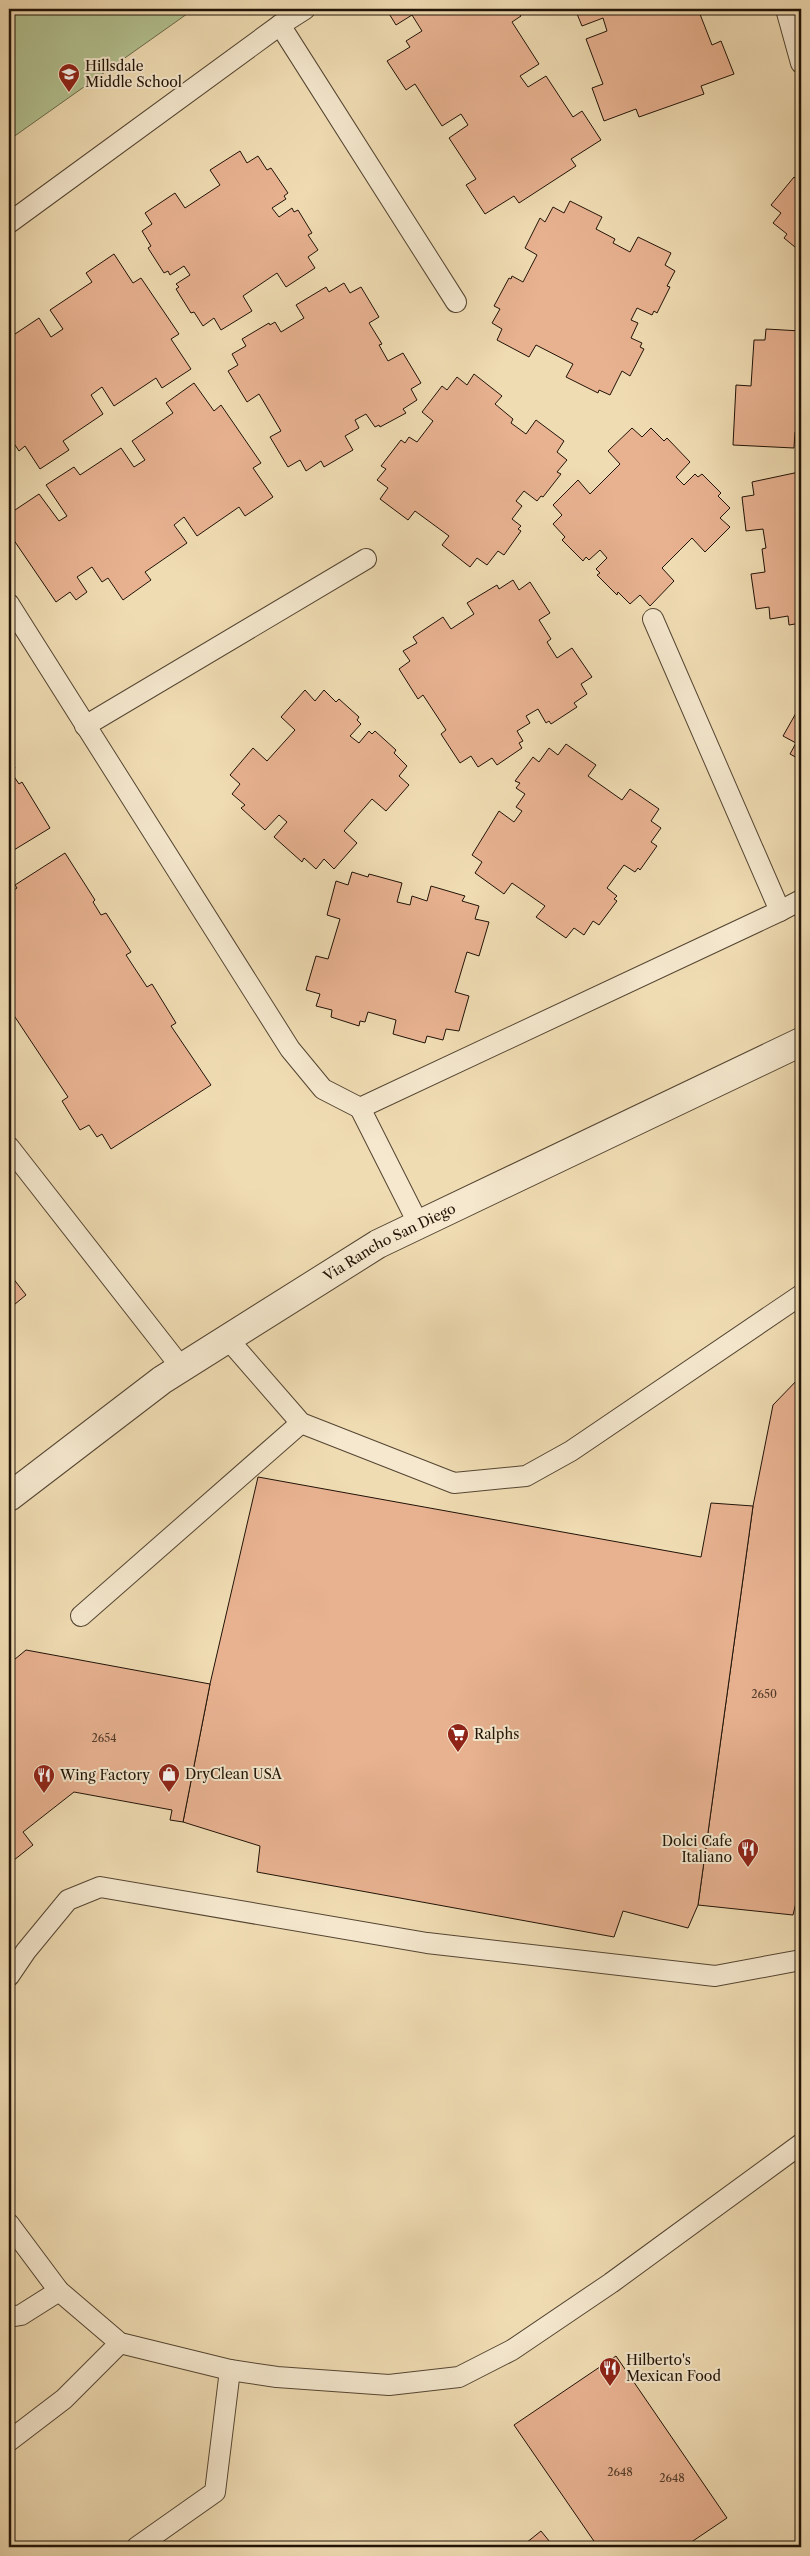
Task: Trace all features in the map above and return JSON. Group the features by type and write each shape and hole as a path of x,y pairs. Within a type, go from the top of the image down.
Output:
{"street":[{"name":"Via Rancho San Diego","path":"9,1497 162,1380 378,1244 801,1042"}],"lane":[{"path":"9,224 280,25 305,9"},
{"path":"786,9 801,63"},
{"path":"280,25 456,302"},
{"path":"85,726 366,559"},
{"path":"9,604 290,1049 323,1089 360,1108 419,1224"},
{"path":"653,619 780,911"},
{"path":"360,1108 801,900"},
{"path":"9,1147 182,1367"},
{"path":"227,1338 301,1423 454,1483 526,1476 571,1451 801,1295"},
{"path":"81,1616 301,1423"},
{"path":"9,1976 26,1951 68,1900 100,1887 427,1943 715,1976 801,1960"},
{"path":"9,2224 59,2291 120,2342 230,2370 277,2377 389,2385 459,2377 512,2350 562,2317 801,2144"},
{"path":"13,2318 59,2291"},
{"path":"9,2441 64,2399 120,2342"},
{"path":"137,2547 216,2492 230,2370"}],"green space":[{"name":"Hillsdale Middle School","path":"9,9 194,9 9,140"}],"building":[{"path":"393,9 516,9 521,16 512,22 539,64 520,76 528,87 546,76 573,117 582,111 601,140 571,159 576,166 519,203 514,196 485,214 466,185 476,179 449,138 468,125 461,114 442,126 415,84 406,90 387,61 410,47 406,41 422,31 412,15 396,25 388,12"},
{"path":"575,9 698,9 712,45 721,41 734,74 701,86 704,94 639,117 636,109 604,121 592,88 603,84 586,39 607,31 603,18 582,26"},
{"path":"240,151 247,163 258,156 267,170 271,168 288,193 284,196 286,199 272,208 279,217 292,208 294,212 298,210 312,233 308,235 318,250 308,257 315,268 286,287 277,273 243,296 252,311 221,330 214,318 203,326 194,312 191,313 176,289 179,287 176,284 190,275 184,266 170,275 168,271 164,273 148,248 151,246 142,231 152,224 145,213 175,193 185,208 220,185 210,170"},
{"path":"794,177 801,183 801,252 784,238 787,234 773,223 781,213 771,205"},
{"path":"570,201 602,217 596,229 615,239 613,243 630,252 638,237 671,253 665,265 675,271 667,286 670,287 657,313 654,311 652,315 637,308 631,320 638,323 631,338 642,343 640,347 644,349 630,376 622,371 610,395 599,390 598,393 566,377 573,364 536,345 529,357 497,340 502,329 492,323 500,309 494,306 509,278 511,279 512,276 523,282 537,255 525,248 540,218 545,222 553,207 564,213"},
{"path":"114,254 133,283 141,278 179,334 171,339 191,369 162,388 156,378 114,406 102,387 91,395 103,414 63,441 69,450 40,469 25,446 19,451 9,436 9,338 39,318 51,337 63,329 50,310 92,282 86,273"},
{"path":"344,283 350,293 361,287 379,317 369,323 382,344 379,345 388,361 403,353 421,383 411,389 417,400 403,409 406,413 380,427 379,425 375,427 366,414 355,420 359,428 345,436 353,450 324,467 321,461 306,471 300,460 288,467 270,437 281,431 259,394 247,402 228,371 238,365 232,354 246,346 242,339 269,323 270,325 275,322 281,332 304,318 296,305 326,287 329,292"},
{"path":"766,329 801,331 801,433 795,432 794,448 733,445 736,385 751,386 754,340 765,340"},
{"path":"474,374 502,396 495,404 513,419 511,423 526,434 536,420 564,441 557,452 567,460 557,472 561,474 543,497 541,496 537,501 524,491 516,501 522,506 512,519 521,526 518,529 521,531 504,555 498,551 487,565 477,558 470,567 442,545 449,536 415,511 408,520 380,499 388,488 377,480 386,469 381,466 401,440 405,443 409,437 417,442 433,421 422,412 442,386 447,390 457,377 467,385"},
{"path":"194,383 214,411 221,405 261,463 253,468 273,497 245,516 239,507 197,536 184,517 174,525 187,543 145,572 151,580 123,600 108,578 102,582 92,567 77,577 87,592 76,600 70,592 56,602 9,533 9,514 39,494 59,521 67,516 46,485 74,467 80,475 121,448 134,467 145,460 132,441 173,413 166,403"},
{"path":"632,428 642,437 651,428 664,441 667,438 690,462 676,477 684,485 695,474 698,477 702,474 721,493 718,496 730,508 720,518 730,527 705,552 692,538 662,568 674,581 650,606 640,595 630,604 618,592 617,595 597,575 600,573 596,569 607,558 600,550 589,560 586,557 583,561 562,540 565,537 553,524 562,515 553,505 578,480 590,494 620,464 608,451"},
{"path":"799,472 801,476 801,623 789,625 788,616 770,619 769,607 756,609 751,574 765,572 762,549 766,548 763,529 746,531 742,497 754,495 752,482"},
{"path":"513,580 519,590 530,582 550,613 539,620 551,639 547,642 557,658 572,648 592,677 581,684 587,694 574,703 577,707 551,724 549,721 546,723 538,709 526,716 530,723 517,731 523,741 519,743 522,748 497,765 492,758 478,767 471,756 460,763 441,734 446,730 423,695 418,699 399,669 410,661 403,651 417,643 413,637 443,617 451,629 474,614 467,603 497,585 499,589"},
{"path":"305,690 315,701 324,690 336,702 339,699 359,717 357,720 361,724 350,736 359,743 369,731 372,734 375,731 396,750 394,753 407,766 399,776 409,785 386,811 372,799 344,831 357,843 334,869 324,859 316,869 304,858 302,862 274,837 287,822 279,815 265,830 241,808 245,805 232,794 240,784 230,775 253,748 267,761 295,730 281,717"},
{"path":"800,706 801,760 790,754 796,743 783,736"},
{"path":"566,744 596,765 588,776 622,800 630,789 659,809 651,821 661,828 651,842 657,846 640,870 638,868 635,872 624,865 607,888 617,896 614,899 617,901 599,925 593,921 584,935 574,928 566,938 536,917 545,906 512,883 504,894 475,873 482,862 472,855 499,811 514,822 522,811 516,807 525,794 516,788 520,783 515,781 533,757 539,762 549,748 558,755"},
{"path":"9,757 15,768 11,772 19,784 22,782 50,828 9,853"},
{"path":"65,853 95,900 93,902 101,915 106,913 131,952 126,955 147,987 152,984 176,1023 171,1026 211,1085 111,1149 102,1134 97,1137 89,1125 80,1130 62,1101 68,1097 9,1008 9,889 11,892 17,888 15,885"},
{"path":"352,872 368,877 369,874 402,883 397,902 410,905 412,896 427,901 431,886 465,896 462,901 479,906 475,919 489,922 479,956 467,952 455,992 469,996 459,1031 446,1029 443,1040 427,1036 425,1043 393,1034 396,1020 368,1012 365,1022 360,1021 359,1026 331,1017 332,1010 316,1006 320,994 306,990 316,956 328,959 340,919 327,915 336,881 348,885"},
{"path":"9,1273 26,1295 9,1309"},
{"path":"801,1376 801,1882 793,1915 698,1905 753,1506 773,1405"},
{"name":"Ralphs","path":"258,1477 701,1557 711,1503 753,1506 698,1905 688,1928 623,1911 614,1937 257,1872 260,1846 183,1822 210,1684"},
{"path":"26,1650 210,1684 183,1822 170,1820 172,1810 74,1792 23,1832 33,1845 9,1864 9,1664"},
{"path":"616,2356 727,2518 684,2547 598,2547 514,2425"},
{"path":"541,2531 554,2547 521,2547"}],"place":[{"name":"Hillsdale Middle School","path":"69,93"},
{"name":"Ralphs","path":"458,1753"},
{"name":"DryClean USA","path":"169,1793"},
{"name":"Wing Factory","path":"44,1794"},
{"name":"Dolci Cafe Italiano","path":"748,1868"},
{"name":"Hilberto's Mexican Food","path":"610,2387"}]}
